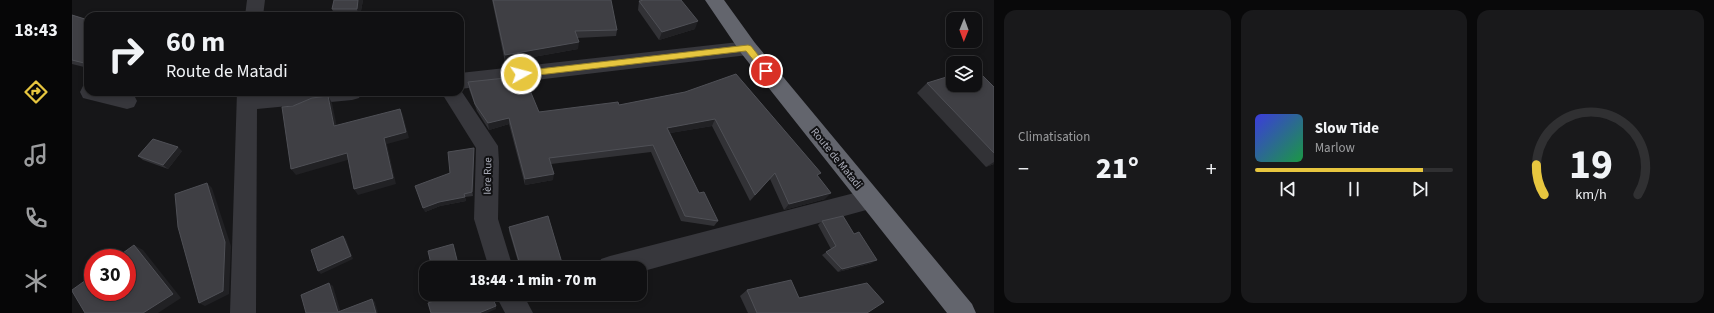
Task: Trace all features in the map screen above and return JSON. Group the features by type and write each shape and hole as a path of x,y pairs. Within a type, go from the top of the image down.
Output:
{"highway":[{"name":"Route de Matadi","path":"714,0 748,48 870,200 964,313"}],"street":[{"path":"254,12 256,0"},
{"path":"464,81 748,48"},
{"path":"72,87 84,91"},
{"path":"106,96 127,101"},
{"path":"242,313 247,97 268,96"},
{"name":"Ière Rue","path":"454,96 487,146 488,162 486,219 499,261"},
{"path":"637,261 870,200"}],"building":[{"path":"334,0 358,0 357,9 332,9"},
{"path":"493,0 611,0 617,30 575,31 579,42 505,55"},
{"path":"681,0 698,21 662,32 639,1"},
{"path":"72,15 84,19 84,63 72,60"},
{"path":"736,74 821,173 817,175 831,193 789,204 775,173 755,195 715,119 667,128 699,193 704,192 718,221 685,216 653,145 549,158 554,174 525,179 509,118 488,123 475,104 468,82 524,76 539,112 618,102 619,105 685,92"},
{"path":"982,75 994,87 994,153 927,83 946,77 946,92 982,92"},
{"path":"328,96 334,126 400,109 406,132 384,138 393,178 354,189 347,153 291,169 282,107 293,106 312,98"},
{"path":"153,139 178,147 163,165 138,156"},
{"path":"474,148 472,192 464,194 465,197 439,202 423,208 415,186 450,173 448,152"},
{"path":"207,183 225,242 223,291 199,303 178,227 175,194"},
{"path":"548,216 561,261 519,261 509,227"},
{"path":"843,216 854,234 859,232 877,260 842,269 826,252 836,246 822,221"},
{"path":"343,236 351,256 318,271 311,250"},
{"path":"453,244 457,261 430,261 428,251"},
{"path":"134,245 173,294 143,313 85,313 72,291 84,281 84,301 136,301 136,249 128,249"},
{"path":"791,280 799,298 867,283 884,302 867,313 757,313 747,290"},
{"path":"329,283 338,312 372,299 376,313 306,313 301,295"},
{"path":"434,301 494,301 496,306 479,313 431,313 428,303"}],"route":[{"path":"521,74 748,48 766,71"}]}
